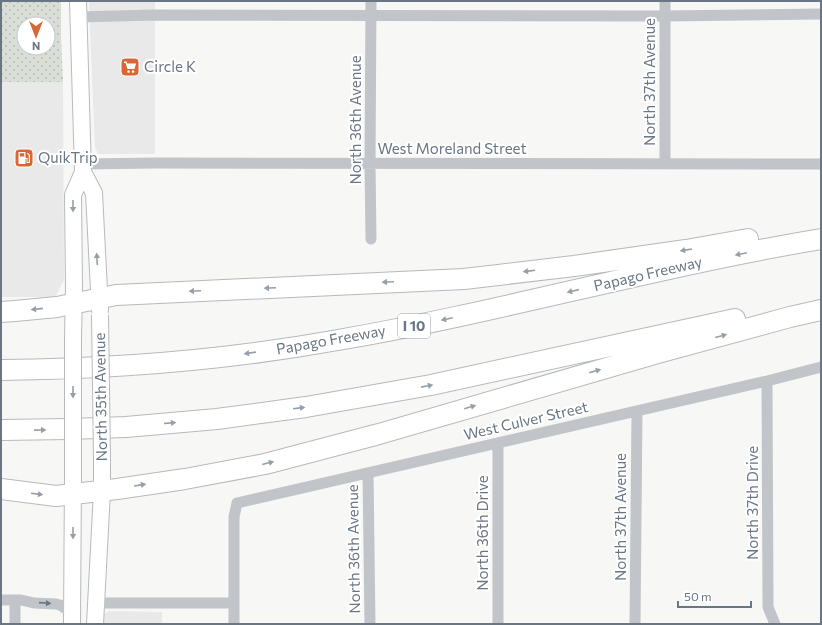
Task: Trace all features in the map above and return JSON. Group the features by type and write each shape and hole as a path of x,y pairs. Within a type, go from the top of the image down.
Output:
{"highway":[{"path":"1,312 57,307 73,311 100,307 116,295 464,279 574,266 678,251 821,227"},
{"name":"Papago Freeway","path":"1,370 48,370 147,364 229,356 296,347 436,321 685,266 821,239"},
{"path":"1,430 126,427 216,419 306,407 431,385 710,324 821,302"},
{"path":"1,489 56,496 73,485 185,479 265,464 379,434 658,353 821,310"}],"main road":[{"name":"North 35th Avenue","path":"78,9 83,168 94,193 100,307 102,484 95,624"},
{"name":"North 35th Avenue","path":"72,619 73,194 83,168"}],"street":[{"name":"North 36th Avenue","path":"371,1 371,239"},
{"name":"North 37th Avenue","path":"665,1 665,163"},
{"path":"78,9 155,15 665,16 821,14"},
{"name":"West Moreland Street","path":"83,168 155,163 821,164"},
{"name":"West Culver Street","path":"234,603 234,517 237,503 767,381 821,367"},
{"name":"North 37th Drive","path":"767,381 768,606 775,624"},
{"name":"North 37th Avenue","path":"635,624 636,411"},
{"name":"North 36th Drive","path":"498,443 498,624"},
{"name":"North 36th Avenue","path":"368,473 370,624"},
{"path":"1,600 60,605 72,619"},
{"path":"15,600 15,624"},
{"path":"96,603 234,603 234,624"}],"shaded area":[{"path":"1,1 61,1 63,82 1,82"},
{"path":"89,1 155,1 155,154 98,154 95,147"},
{"path":"1,82 63,82 64,280 55,297 1,297"},
{"path":"109,611 162,612 162,624 101,624 101,618"}],"place":[{"name":"Circle K","path":"130,67"},
{"name":"QuikTrip","path":"24,158"}]}
